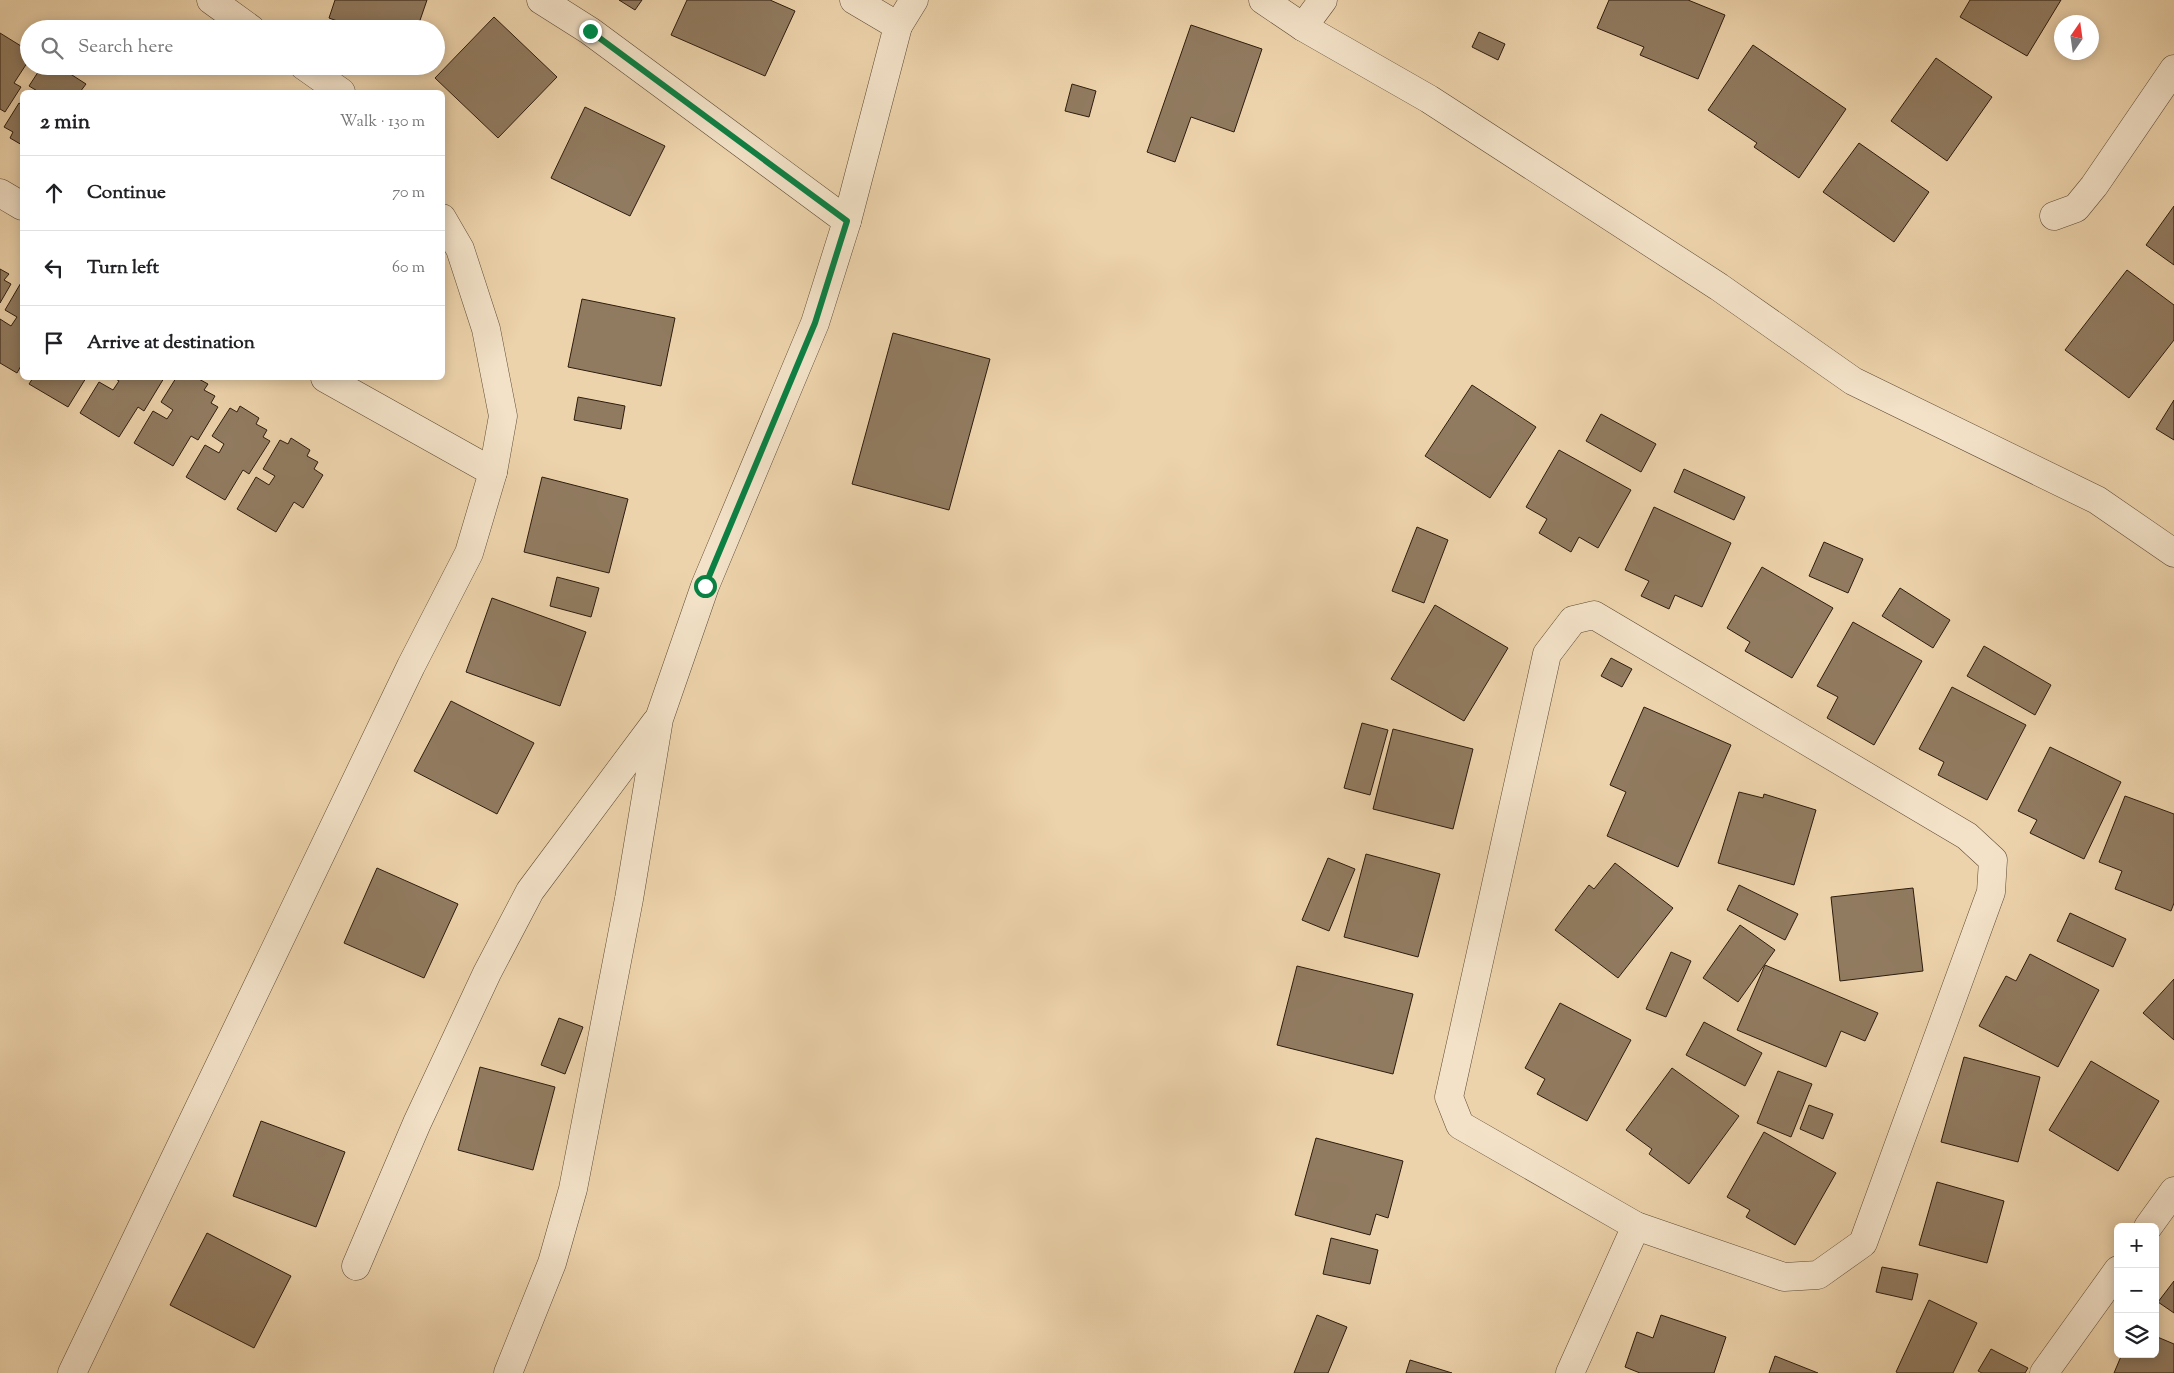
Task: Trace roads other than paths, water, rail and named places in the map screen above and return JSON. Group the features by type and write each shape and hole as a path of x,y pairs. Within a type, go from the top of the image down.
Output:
{"street":[{"path":"211,0 239,20"},
{"path":"541,0 590,31 847,221"},
{"path":"854,0 898,26"},
{"path":"508,1373 552,1263 573,1189 629,899 658,719 705,586 815,323 847,221 898,26 914,0"},
{"path":"1263,0 1303,27 1429,99 1719,287 1853,381 2097,500 2174,553"},
{"path":"1299,0 1303,27"},
{"path":"1303,27 1323,0"},
{"path":"2054,216 2076,208 2094,186 2174,69"},
{"path":"317,75 338,90"},
{"path":"0,193 20,205"},
{"path":"72,1373 407,675 469,553 493,472 503,416 486,329 460,249 445,223"},
{"path":"329,380 493,472"},
{"path":"1594,615 1967,836 1993,860 1991,892 1863,1243 1818,1275 1784,1277 1636,1226 1460,1125 1449,1097 1547,654 1573,620 1594,615"},
{"path":"356,1266 417,1123 483,981 530,891 658,719"},
{"path":"2151,1223 2174,1191"},
{"path":"1570,1373 1636,1226"},
{"path":"2044,1373 2114,1276"}]}
